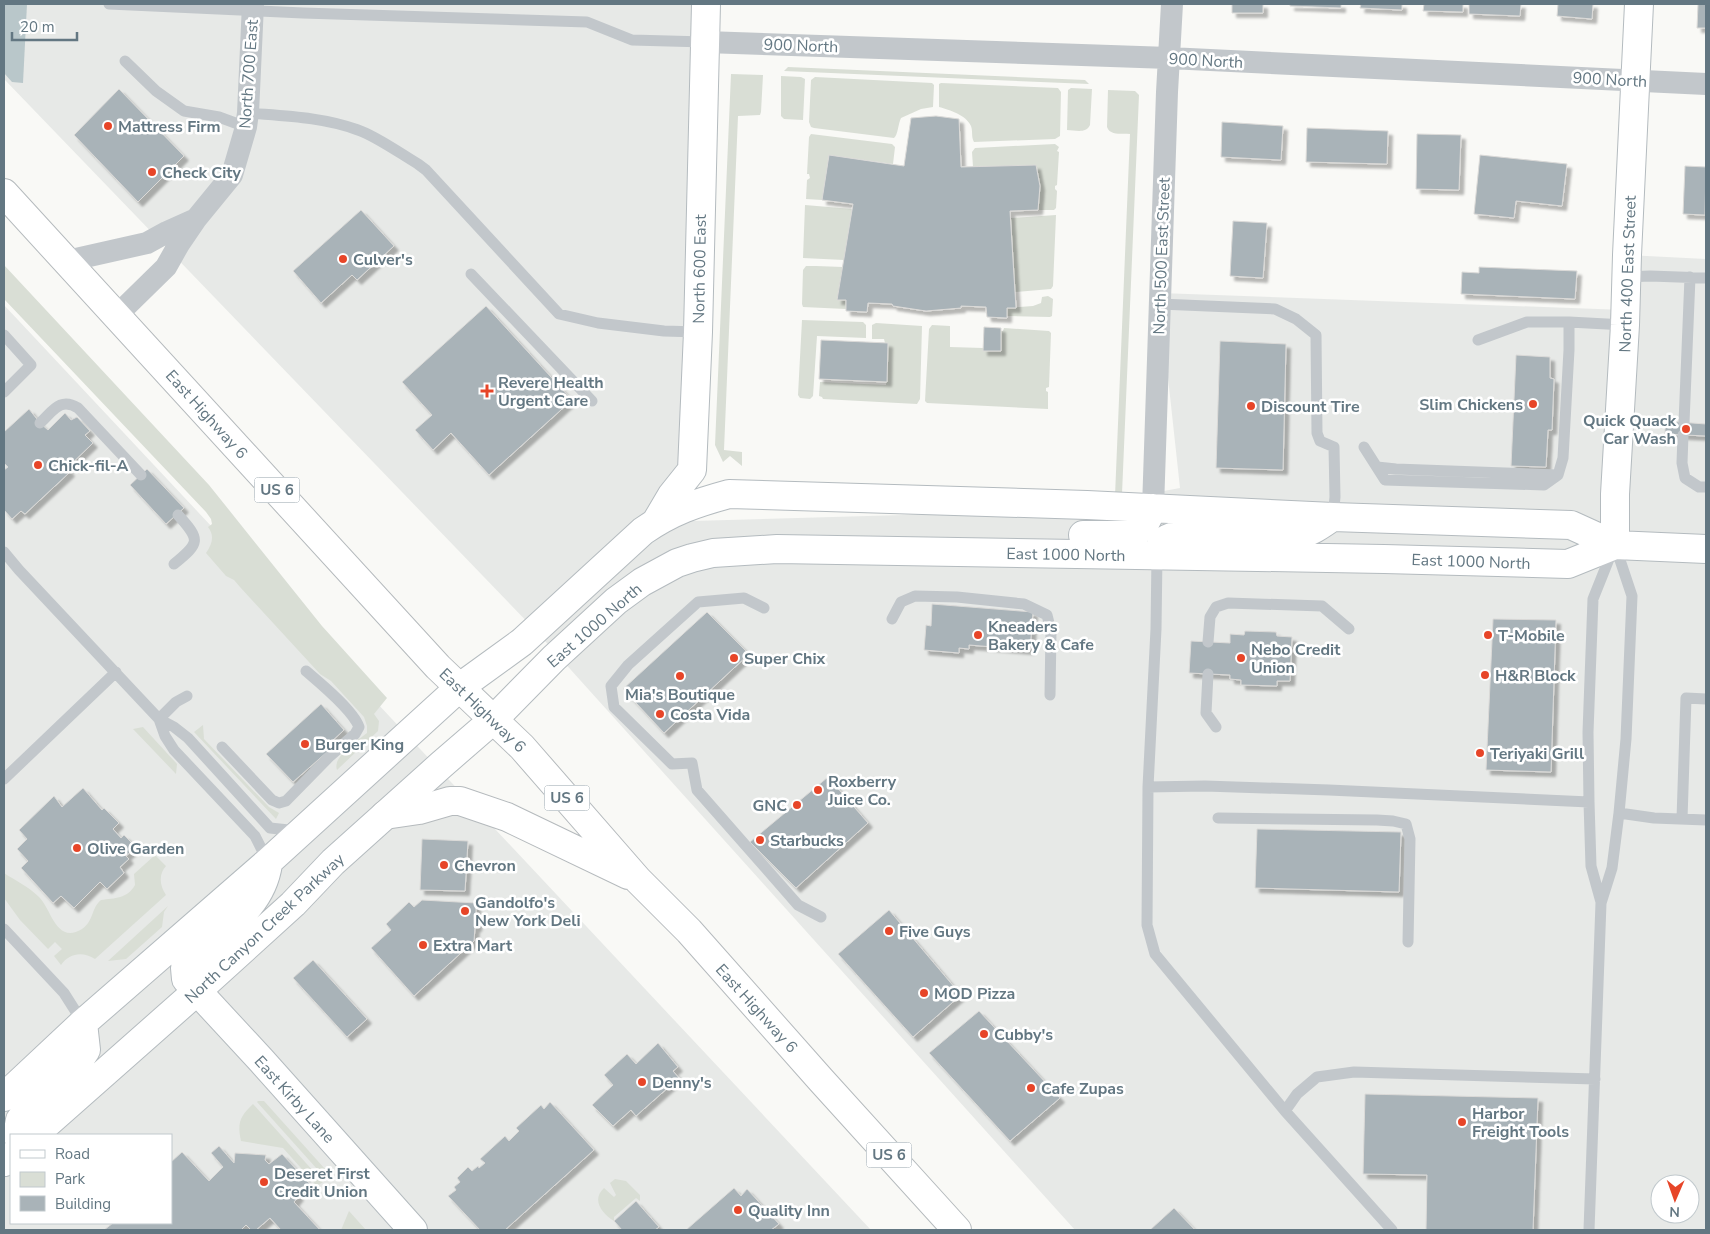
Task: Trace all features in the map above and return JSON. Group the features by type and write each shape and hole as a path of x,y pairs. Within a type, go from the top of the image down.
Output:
{"main road":[{"name":"North 600 East","path":"692,470 698,332 706,4"},
{"name":"North 400 East Street","path":"1615,545 1615,494 1625,325 1639,4"},
{"name":"East Highway 6","path":"4,193 438,667 522,747 638,880 689,931 957,1230"},
{"path":"656,522 672,495 692,470 711,480 729,494"},
{"path":"4,1097 83,1023 268,862 460,688 522,642 643,530 691,504 729,494 1153,508 1333,517 1571,525 1615,545 1706,549"},
{"path":"972,552 994,542 1042,535 1132,535 1143,526 1153,508"},
{"path":"1156,555 1164,541 1181,534 1199,532 1298,535 1318,528 1333,517"},
{"name":"East 1000 North","path":"493,720 554,658 616,601 642,582 677,563 713,552 776,549 1568,564 1615,545"},
{"name":"North Canyon Creek Parkway","path":"35,1134 293,904 333,862 385,814 493,720"},
{"path":"385,814 419,810 450,801 460,801 507,817 638,880"},
{"name":"East Kirby Lane","path":"268,862 266,878 257,896 243,913 188,963 185,968 186,979 413,1230"},
{"path":"17,1134 20,1120 78,1062 86,1050 83,1023"}],"street":[{"name":"North 500 East Street","path":"1153,508 1172,4"},
{"name":"North 700 East","path":"117,315 166,267 196,219 232,175 247,120 253,7"},
{"name":"900 North","path":"705,42 1169,58 1706,84"},
{"name":"North 700 East","path":"67,260 147,243 196,219"}],"lane":[{"path":"109,4 253,7 587,22 632,40 705,42"},
{"path":"125,62 156,91 184,111 247,120 317,120 359,130 418,164 426,170 559,314 598,323 664,331 698,332"},
{"path":"471,274 592,400"},
{"path":"1627,276 1706,278"},
{"path":"1684,423 1690,277"},
{"path":"1160,304 1275,309 1296,319 1316,335 1317,434 1320,441 1334,447 1335,497 1333,517"},
{"path":"1478,340 1527,322 1625,325"},
{"path":"1364,448 1377,467 1558,475 1563,458 1569,350 1568,322"},
{"path":"4,335 31,365 4,392"},
{"path":"40,423 60,404 70,403 78,408 141,475"},
{"path":"1683,435 1682,463 1686,478 1699,487 1706,487"},
{"path":"174,564 189,551 195,540 191,529 178,515"},
{"path":"1601,903 1591,866 1589,802 1588,732 1593,599 1615,545"},
{"path":"1590,1230 1601,903 1612,868 1619,813 1626,739 1632,596 1615,545"},
{"path":"4,552 159,719 174,727 188,738 270,828 301,831"},
{"path":"1156,555 1156,629 1148,787 1147,925 1155,954 1285,1111 1392,1230"},
{"path":"892,619 901,602 915,596 957,597 1024,604 1047,615 1051,631 1050,695"},
{"path":"764,608 744,598 698,602 628,665 611,686 614,707 672,764 692,764 697,790 798,905 821,917"},
{"path":"1208,642 1210,617 1216,607 1228,603 1322,606 1349,629"},
{"path":"222,747 272,800 279,803 286,801 330,756 355,734 359,727 353,716 320,682 306,671"},
{"path":"4,780 116,672"},
{"path":"1208,674 1206,713 1216,727"},
{"path":"159,719 176,702 187,696"},
{"path":"1682,820 1686,698 1706,699"},
{"path":"159,719 165,736 174,750 255,836 268,862"},
{"path":"1148,787 1205,786 1329,790 1589,802"},
{"path":"1619,813 1654,818 1706,820"},
{"path":"1218,818 1393,821 1406,824 1410,839 1408,942"},
{"path":"4,929 64,993 83,1023"},
{"path":"1285,1111 1297,1094 1317,1077 1354,1072 1594,1079"}],"shaded area":[{"path":"4,4 708,4 692,445 656,522 1153,508 1153,493 1180,488 1160,293 1625,310 1627,255 1706,259 1706,1230 1075,1230 535,630 4,79"},
{"path":"4,4 27,4 23,83 12,82 4,73"},
{"path":"4,305 871,1230 4,1230"}],"green space":[{"path":"788,67 1085,80 1089,84 784,71"},
{"path":"731,74 763,75 760,115 738,116 724,450 742,452 742,466 730,456 723,462 715,445"},
{"path":"781,76 805,79 803,120 784,119 781,116"},
{"path":"815,77 932,83 934,85 933,107 921,109 901,118 894,138 814,128 811,127 809,122 811,80"},
{"path":"939,84 1058,88 1061,92 1060,136 1055,139 974,142 969,122 953,111 939,107"},
{"path":"1071,88 1092,89 1090,125 1083,131 1067,130 1068,90"},
{"path":"1108,90 1135,91 1139,95 1122,494 1115,496 1130,134 1113,133 1107,127"},
{"path":"811,134 892,144 895,147 893,164 829,155 822,200 806,199 807,180 810,178 809,174 807,174 809,137"},
{"path":"1055,144 1059,147 1057,151 1059,152 1057,185 1055,186 1057,191 1056,208 1054,210 1038,210 1040,186 973,167 972,152 975,148"},
{"path":"805,205 852,209 844,260 803,258"},
{"path":"1056,215 1053,286 1051,289 1015,292 1011,218"},
{"path":"4,265 209,485 322,626 387,698 374,714 379,721 378,731 337,770 336,765 342,755 367,733 364,717 331,681 320,674 234,580 226,576 206,553 212,540 208,527 212,524 211,519 4,299"},
{"path":"806,266 843,267 838,300 846,300 846,309 803,307 803,270"},
{"path":"1048,296 1053,299 1052,316 1050,317 1007,316 1007,308 1033,306 1041,303 1042,297"},
{"path":"802,320 863,322 866,325 866,338 817,336 813,396 810,399 800,398 798,395"},
{"path":"876,323 922,326 920,399 917,404 823,399 819,396 820,382 886,385 888,343 885,343 884,339 872,339 872,325"},
{"path":"932,325 950,326 950,347 983,348 1001,351 1001,331 1004,328 1049,331 1051,333 1049,387 1046,388 1048,392 1048,409 927,403 925,401 929,329"},
{"path":"203,725 204,739 269,807 279,813 276,819 194,732"},
{"path":"143,727 177,764 176,774 133,729"},
{"path":"155,855 166,866 163,869 161,880 162,888 166,895 95,959 90,956 77,954 68,958 61,965 54,956 62,949 55,942 48,949 20,920 4,898 4,873 39,897 60,929 73,933 86,926 101,900 120,897 132,890 135,885 134,874"},
{"path":"168,906 164,912 162,927 126,959 108,961"},
{"path":"264,1101 325,1169 326,1179 257,1102"},
{"path":"253,1104 323,1182 317,1186 283,1148 241,1141 239,1129 242,1116"},
{"path":"615,1179 626,1181 640,1195 640,1201 636,1198 614,1217 614,1221 602,1210 598,1197 604,1188 614,1197 616,1195 610,1183"},
{"path":"349,1211 366,1230 341,1230"}],"building":[{"path":"1232,4 1263,4 1263,13 1232,13"},
{"path":"1290,4 1341,4 1341,8 1290,6"},
{"path":"1361,4 1402,4 1402,10 1360,8"},
{"path":"1424,4 1463,4 1463,12 1423,11"},
{"path":"1469,4 1521,4 1520,16 1469,14"},
{"path":"1558,4 1593,4 1592,19 1557,16"},
{"path":"1698,4 1706,4 1706,28 1697,28"},
{"path":"119,89 184,156 138,202 74,135"},
{"path":"936,116 959,119 961,167 1036,165 1040,186 1038,210 1010,211 1016,308 1007,308 1007,318 987,317 986,307 961,306 961,308 926,311 893,306 892,304 868,303 867,312 846,311 846,300 837,300 853,204 822,200 829,155 904,166 911,118"},
{"path":"1222,122 1283,126 1281,160 1221,157"},
{"path":"1307,128 1388,131 1387,164 1306,162"},
{"path":"1417,134 1461,135 1459,190 1416,189"},
{"path":"1480,155 1567,164 1562,206 1516,201 1514,218 1474,214"},
{"path":"1685,166 1706,167 1705,215 1683,214"},
{"name":"Culver's","path":"361,210 394,246 357,280 352,275 321,303 293,271"},
{"path":"1233,221 1267,223 1263,278 1230,276"},
{"path":"1479,267 1577,271 1575,299 1461,294 1462,272 1479,273"},
{"name":"Revere Health Urgent Care","path":"486,306 572,400 489,475 451,433 433,450 415,430 432,415 402,382"},
{"path":"984,327 1001,328 1001,351 983,351"},
{"path":"821,340 888,343 887,382 819,379"},
{"name":"Discount Tire","path":"1220,341 1286,344 1283,470 1216,468"},
{"name":"Slim Chickens","path":"1516,355 1550,357 1550,378 1554,379 1552,430 1548,430 1546,467 1511,466"},
{"name":"Chick-fil-A","path":"29,409 48,430 65,413 71,420 77,417 90,431 85,435 93,443 67,468 70,472 25,514 21,511 12,519 4,510 4,470 8,467 4,463 4,432"},
{"name":"Quick Quack Car Wash","path":"1665,421 1706,424 1706,436 1665,434"},
{"path":"147,469 184,508 166,524 130,485"},
{"name":"Kneaders Bakery & Cafe","path":"932,604 1033,612 1030,650 969,645 969,649 959,648 959,653 924,650 926,625 931,626"},
{"path":"707,612 749,654 664,733 623,689"},
{"path":"1493,619 1556,620 1551,772 1486,770"},
{"name":"Nebo Credit Union","path":"1245,631 1276,632 1277,636 1292,637 1290,681 1277,681 1277,686 1241,685 1241,680 1230,679 1230,675 1189,673 1191,641 1230,643 1230,634 1244,635"},
{"name":"Burger King","path":"321,704 344,730 331,742 335,745 293,782 266,754"},
{"path":"828,777 868,823 796,888 750,842"},
{"name":"Olive Garden","path":"83,788 102,810 104,808 119,823 113,829 121,838 124,835 136,847 126,856 129,859 120,867 124,873 107,889 100,882 74,908 61,896 53,903 21,868 28,861 17,849 27,839 19,830 54,796 62,807"},
{"path":"1257,829 1401,832 1399,892 1255,888"},
{"name":"Chevron","path":"422,839 468,841 465,891 420,890"},
{"name":"Extra Mart","path":"422,900 476,903 476,916 478,916 474,941 414,996 371,948 391,930 386,924 409,902 414,907"},
{"path":"889,910 961,995 913,1037 838,954"},
{"path":"313,960 367,1019 347,1037 293,978"},
{"path":"979,1011 1060,1098 1010,1141 929,1053"},
{"name":"Denny's","path":"658,1043 678,1067 673,1071 679,1078 636,1116 631,1110 613,1126 592,1105 613,1085 604,1075 627,1054 636,1064"},
{"path":"1365,1094 1538,1098 1533,1230 1426,1230 1427,1175 1363,1174"},
{"path":"550,1102 594,1150 505,1230 480,1230 448,1196 456,1190 454,1187 460,1182 457,1178 468,1167 472,1171 478,1166 479,1168 485,1163 480,1159 505,1136 509,1141 519,1131 516,1128 541,1105 544,1109"},
{"path":"219,1146 234,1163 235,1153 266,1155 265,1160 269,1164 282,1154 310,1184 297,1195 299,1196 294,1202 320,1230 281,1230 270,1218 256,1230 251,1230 246,1225 241,1230 104,1230 112,1224 172,1224 172,1161 182,1152 209,1181 223,1167 211,1153"},
{"name":"Quality Inn","path":"734,1188 741,1196 747,1189 779,1224 771,1230 686,1230"},
{"path":"636,1201 659,1227 655,1230 622,1230 614,1221"},
{"path":"1174,1208 1195,1230 1150,1230"}],"place":[{"name":"Mattress Firm","path":"108,126"},
{"name":"Check City","path":"152,172"},
{"name":"Culver's","path":"343,259"},
{"name":"Revere Health Urgent Care","path":"487,391"},
{"name":"Slim Chickens","path":"1533,404"},
{"name":"Discount Tire","path":"1251,406"},
{"name":"Quick Quack Car Wash","path":"1686,429"},
{"name":"Chick-fil-A","path":"38,465"},
{"name":"Kneaders Bakery & Cafe","path":"978,635"},
{"name":"T-Mobile","path":"1488,635"},
{"name":"Super Chix","path":"734,658"},
{"name":"Nebo Credit Union","path":"1241,658"},
{"name":"H&R Block","path":"1485,675"},
{"name":"Mia's Boutique","path":"680,676"},
{"name":"Costa Vida","path":"660,714"},
{"name":"Burger King","path":"305,744"},
{"name":"Teriyaki Grill","path":"1480,753"},
{"name":"Roxberry Juice Co.","path":"818,790"},
{"name":"GNC","path":"797,805"},
{"name":"Starbucks","path":"760,840"},
{"name":"Olive Garden","path":"77,848"},
{"name":"Chevron","path":"444,865"},
{"name":"Gandolfo's New York Deli","path":"465,911"},
{"name":"Five Guys","path":"889,931"},
{"name":"Extra Mart","path":"423,945"},
{"name":"MOD Pizza","path":"924,993"},
{"name":"Cubby's","path":"984,1034"},
{"name":"Denny's","path":"642,1082"},
{"name":"Cafe Zupas","path":"1031,1088"},
{"name":"Harbor Freight Tools","path":"1462,1122"},
{"name":"Deseret First Credit Union","path":"264,1182"},
{"name":"Quality Inn","path":"738,1210"}]}
